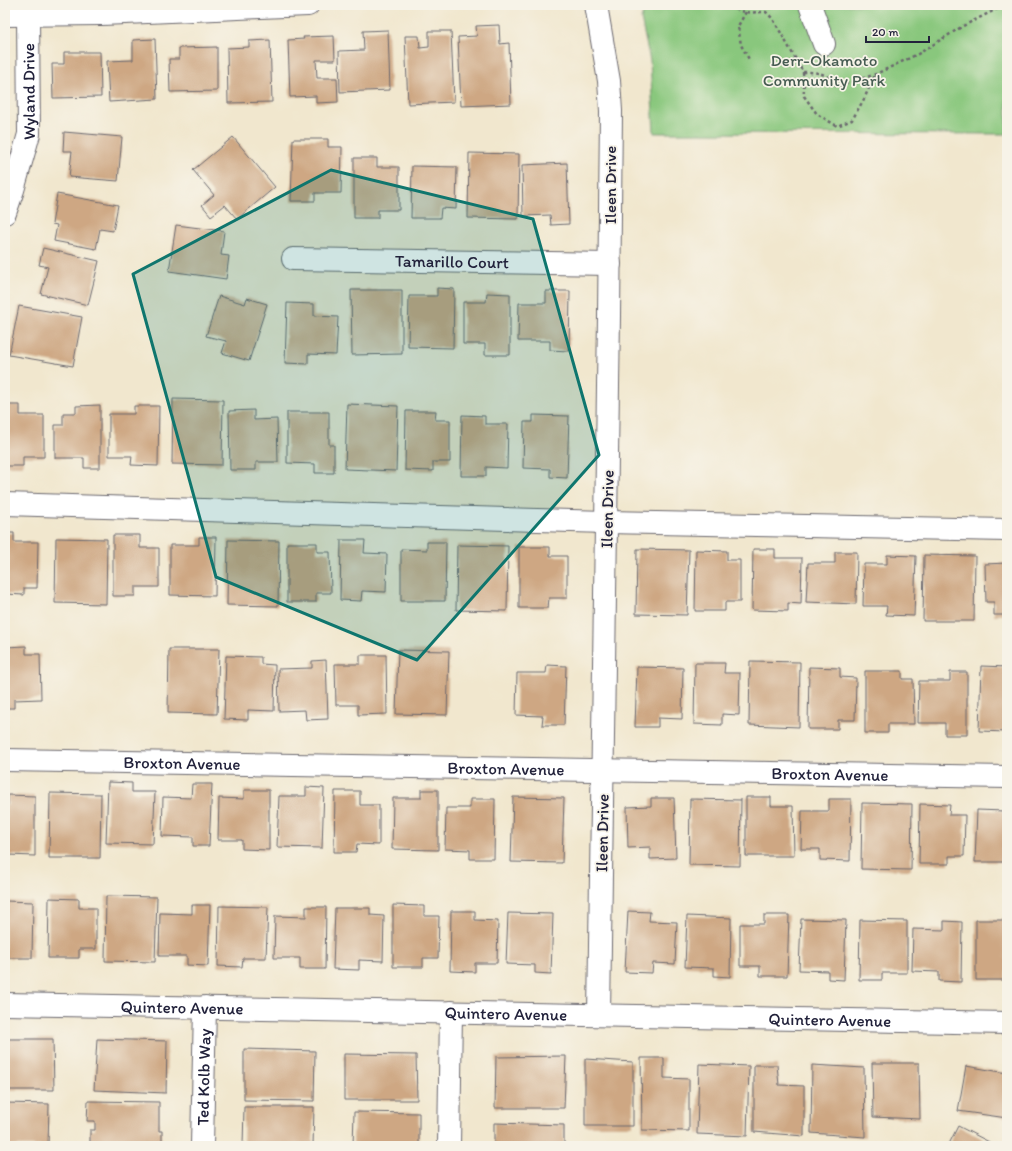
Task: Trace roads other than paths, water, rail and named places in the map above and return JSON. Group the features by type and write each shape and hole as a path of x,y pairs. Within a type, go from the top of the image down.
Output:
{"street":[{"path":"5,15 102,14 151,9 308,5"},
{"name":"Ileen Drive","path":"596,5 609,81 611,111 599,1015"},
{"path":"810,5 824,44"},
{"name":"Wyland Drive","path":"5,213 29,134 28,15"},
{"name":"Tamarillo Court","path":"293,259 610,264"},
{"path":"5,504 606,522 1007,530"},
{"name":"Broxton Avenue","path":"5,760 1007,777"},
{"name":"Quintero Avenue","path":"5,1004 1007,1023"},
{"name":"Ted Kolb Way","path":"202,1146 205,1007"},
{"path":"449,1146 451,1012"}],"park label":[{"name":"Derr-Okamoto Community Park","path":"824,70"}]}
